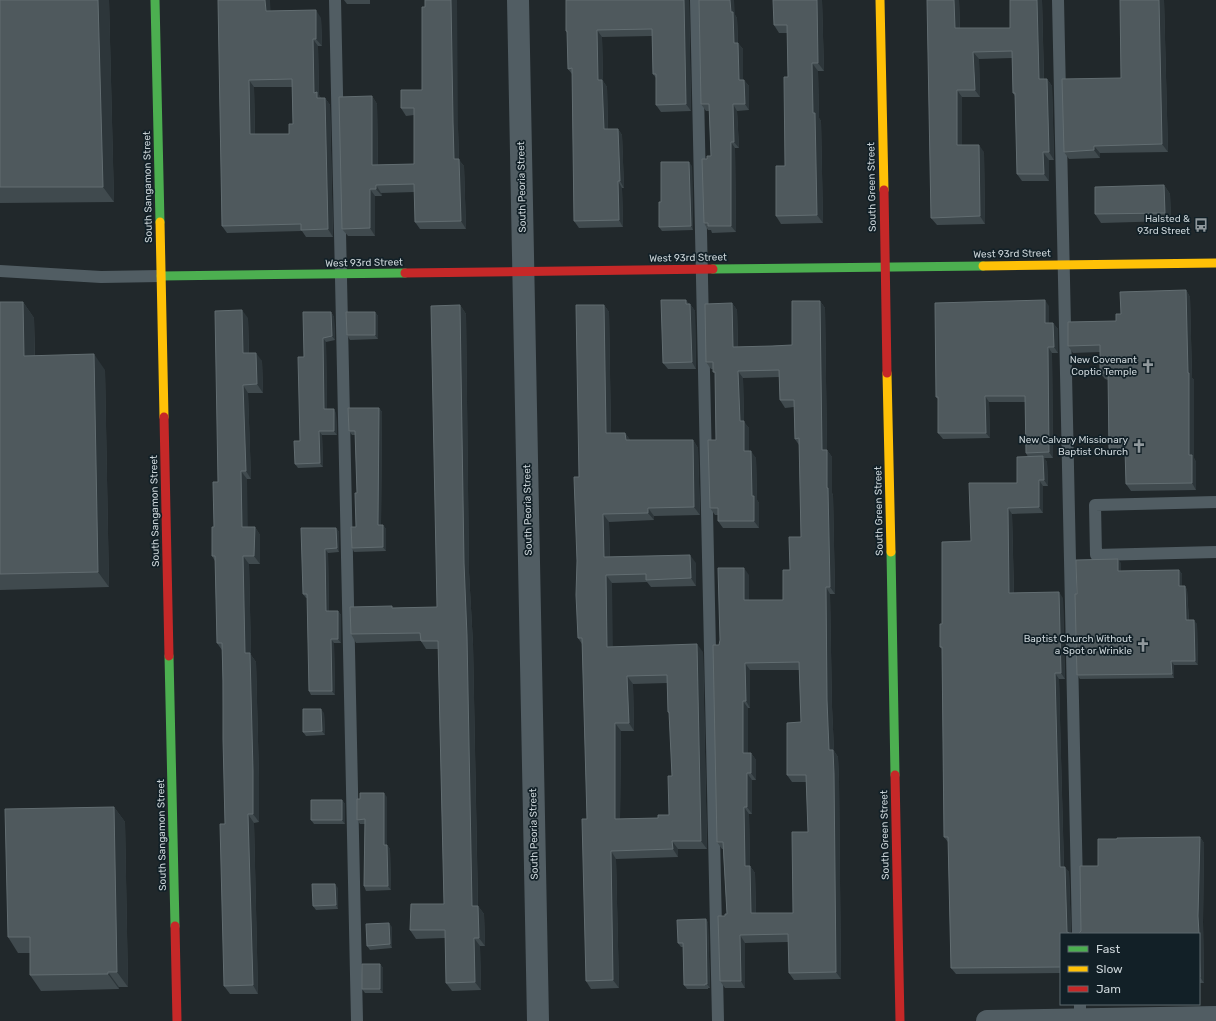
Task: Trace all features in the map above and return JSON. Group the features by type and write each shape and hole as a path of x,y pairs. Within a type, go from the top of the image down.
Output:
{"street":[{"name":"South Sangamon Street","path":"155,0 177,1021"},
{"name":"South Peoria Street","path":"518,0 538,1021"},
{"name":"South Green Street","path":"880,0 900,1021"},
{"name":"West 93rd Street","path":"161,276 1216,263"},
{"path":"987,1021 1080,1015 1216,1017"}],"lane":[{"path":"335,0 358,1021"},
{"path":"696,0 718,1021"},
{"path":"1058,0 1078,933"},
{"path":"0,271 101,277 161,276"},
{"path":"1216,502 1095,505 1096,555 1216,552"}],"building":[{"path":"0,0 98,0 103,187 0,187"},
{"path":"218,0 265,0 266,11 316,10 316,39 313,39 314,93 317,92 317,98 325,98 328,229 301,230 301,224 222,226","holes":["292,79 293,124 289,124 289,134 250,134 249,80"]},
{"path":"425,0 451,0 454,159 459,159 461,221 415,222 414,184 376,185 376,189 370,189 370,228 342,229 339,97 372,96 372,165 414,164 414,108 401,108 401,90 422,90 422,7 425,7"},
{"path":"566,0 684,0 686,104 656,105 656,74 653,74 652,29 597,30 598,80 602,80 604,129 618,129 620,181 618,181 619,220 574,221 572,68 568,69"},
{"path":"699,0 730,0 731,12 733,12 734,43 738,43 739,80 744,80 745,104 733,104 734,142 731,142 731,226 708,226 708,223 704,223 702,159 707,159 707,156 711,156 709,104 701,104"},
{"path":"773,0 817,0 818,63 812,63 813,113 815,113 817,215 776,216 776,166 785,166 784,77 788,77 787,25 774,25"},
{"path":"927,0 954,0 955,28 1010,28 1010,0 1037,0 1039,79 1047,79 1049,152 1043,152 1044,174 1017,174 1015,93 1013,93 1012,51 973,52 975,90 957,90 957,145 979,145 980,216 931,218"},
{"path":"1120,0 1159,0 1162,144 1094,146 1094,150 1064,152 1062,79 1121,78"},
{"path":"661,162 689,162 691,226 659,227 659,202 661,202"},
{"path":"1164,185 1165,213 1095,214 1095,187"},
{"path":"1186,290 1189,373 1189,455 1192,455 1192,483 1126,484 1125,449 1109,449 1108,373 1100,373 1100,345 1068,346 1068,322 1116,321 1116,314 1121,314 1120,292"},
{"path":"661,300 686,300 686,304 690,304 692,362 663,363"},
{"path":"1045,300 1045,323 1053,323 1054,347 1048,347 1049,452 1026,453 1025,396 985,396 986,433 938,433 935,303"},
{"path":"792,301 820,301 822,450 827,450 828,488 830,587 826,587 827,700 829,750 833,750 834,774 836,972 789,973 788,934 740,935 741,981 720,981 718,916 725,916 725,914 727,914 723,842 717,842 713,645 719,645 720,640 718,568 744,568 744,600 783,600 783,570 790,570 789,537 801,537 799,438 795,439 794,400 780,400 779,370 738,371 740,421 744,421 744,451 751,451 754,521 718,521 718,508 710,508 708,440 716,440 715,372 713,372 713,362 706,362 705,304 732,303 733,347 792,345","holes":["799,662 801,722 787,723 787,775 806,775 808,832 792,832 793,913 751,913 750,866 745,866 744,807 747,807 747,773 751,773 751,753 743,753 743,701 746,701 745,663"]},
{"path":"0,302 23,302 24,356 94,354 98,572 0,574"},
{"path":"460,305 472,906 478,906 479,938 474,938 475,982 446,983 445,930 410,930 411,904 444,904 438,641 421,641 420,633 351,634 350,607 437,607 431,306"},
{"path":"576,305 604,305 606,433 625,433 626,440 693,440 694,507 648,508 648,513 603,514 604,557 690,555 691,578 646,580 646,574 606,575 607,647 697,644 701,841 672,841 673,849 611,851 613,980 586,981 582,819 587,819 582,638 578,638 576,595 577,561 574,477 579,477","holes":["667,675 672,776 668,776 669,815 658,815 658,818 615,819 615,723 629,723 627,676"]},
{"path":"242,310 243,353 256,353 257,384 243,385 246,471 241,471 242,527 255,527 254,556 243,556 245,653 250,653 253,771 253,814 248,814 253,985 224,986 220,824 225,824 222,643 217,643 215,556 212,556 212,527 214,527 213,482 218,482 215,311"},
{"path":"303,312 331,312 332,336 323,338 324,409 334,409 334,431 319,431 320,463 295,464 294,441 300,441 298,357 304,357"},
{"path":"346,312 375,312 375,335 347,335"},
{"path":"348,408 379,408 378,525 383,525 383,547 352,548 351,527 356,527 355,493 357,493 355,431 349,431"},
{"path":"1043,456 1044,480 1039,480 1039,507 1008,508 1009,593 1059,592 1061,673 1055,673 1060,867 1065,867 1067,932 1069,933 1060,933 1060,967 951,968 948,837 944,837 942,647 940,647 940,624 942,624 942,542 971,541 969,483 1017,483 1017,457"},
{"path":"301,528 336,528 337,548 325,549 326,611 338,611 338,639 331,639 332,691 309,691 307,594 303,594"},
{"path":"1118,559 1118,571 1179,570 1179,586 1185,586 1186,620 1194,620 1195,661 1171,661 1172,674 1077,675 1075,594 1077,594 1076,560"},
{"path":"303,709 321,709 322,731 303,732"},
{"path":"360,793 384,793 384,845 387,845 388,886 364,886 365,819 357,820 357,799 360,799"},
{"path":"311,800 342,800 342,820 311,820"},
{"path":"114,807 117,972 108,972 108,974 30,975 30,937 8,937 5,809"},
{"path":"1200,837 1199,933 1079,933 1081,931 1080,866 1098,866 1098,839"},
{"path":"312,884 335,884 336,905 313,906"},
{"path":"706,919 707,984 684,985 683,943 678,943 677,920"},
{"path":"389,923 390,944 367,946 366,924"},
{"path":"362,964 380,964 380,989 362,989"}],"traffic: fast":[{"path":"155,0 160,222"},
{"path":"713,269 983,266"},
{"path":"161,276 405,273"},
{"path":"891,552 895,775"},
{"path":"169,656 175,926"}],"traffic: slow":[{"path":"880,0 884,190"},
{"path":"160,222 164,417"},
{"path":"983,266 1216,263"},
{"path":"887,373 891,552"}],"traffic: jam":[{"path":"884,190 887,373"},
{"path":"405,273 713,269"},
{"path":"164,417 169,656"},
{"path":"895,775 900,1021"},
{"path":"175,926 177,1021"}],"place":[{"name":"Halsted & 93rd Street","path":"1201,225"},
{"name":"New Covenant Coptic Temple","path":"1148,366"},
{"name":"New Calvary Missionary Baptist Church","path":"1139,446"},
{"name":"Baptist Church Without a Spot or Wrinkle","path":"1143,645"}]}
